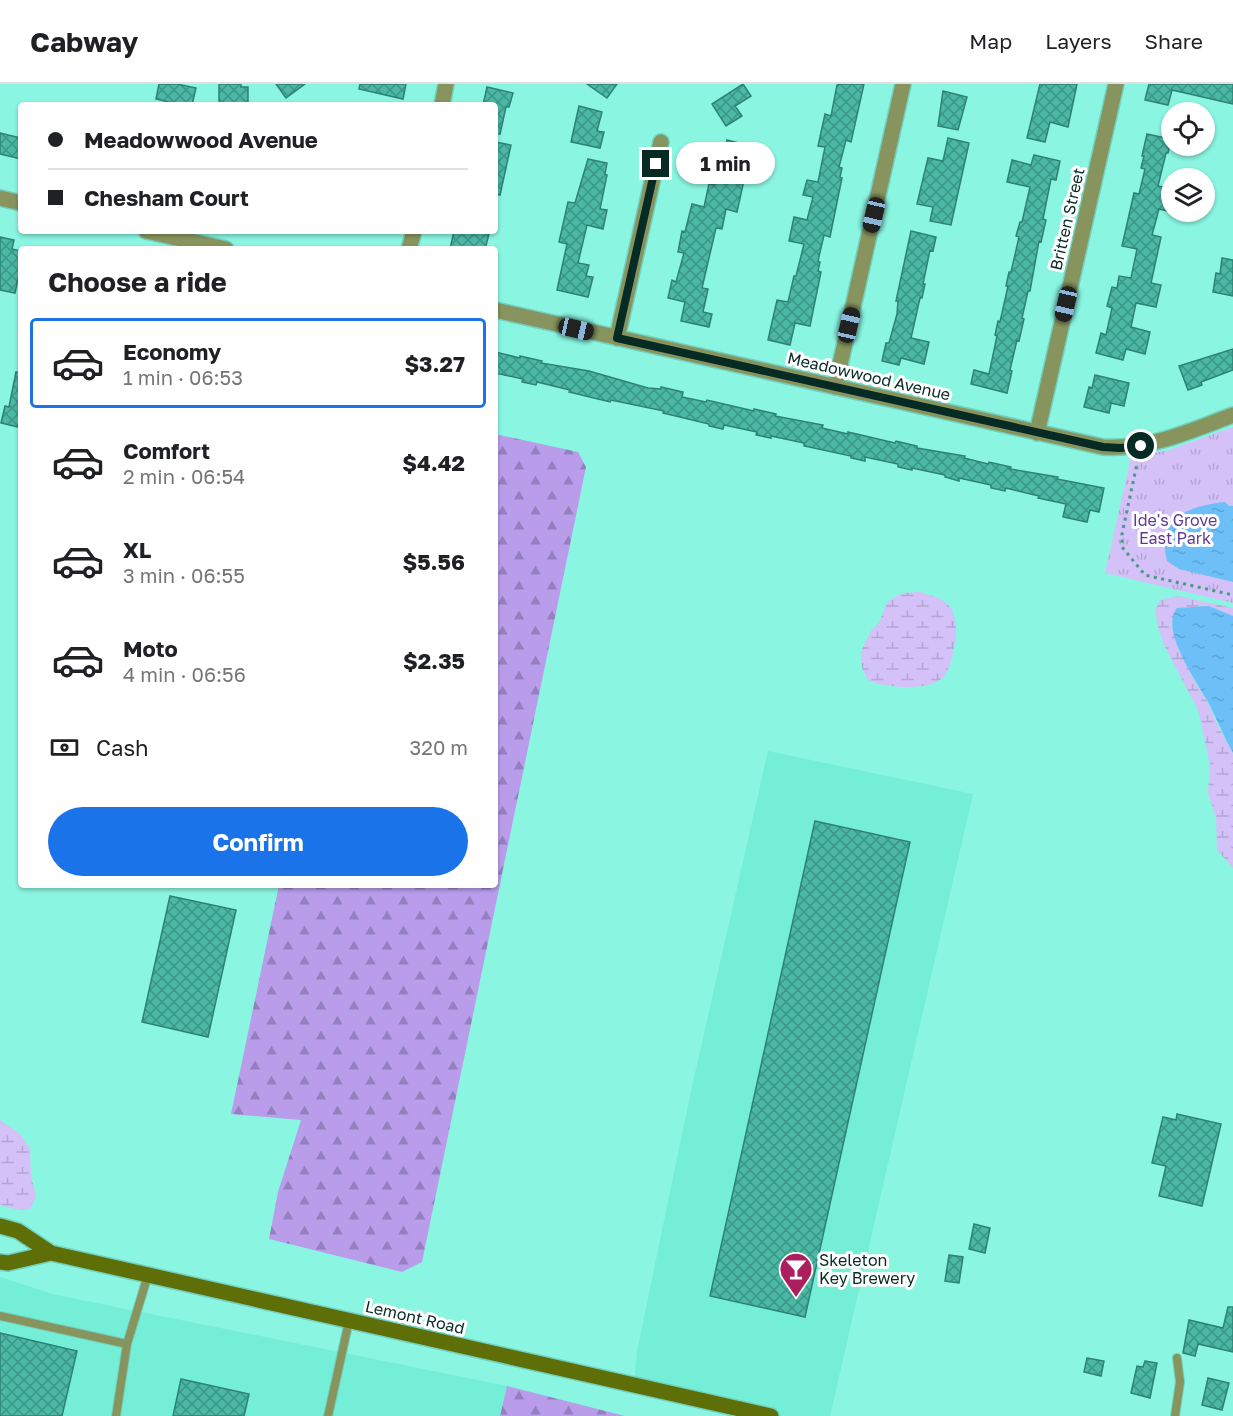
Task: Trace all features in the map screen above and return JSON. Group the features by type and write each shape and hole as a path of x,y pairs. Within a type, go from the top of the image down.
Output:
{"main road":[{"name":"Lemont Road","path":"0,1226 18,1231 51,1253 771,1416"},
{"name":"Lemont Road","path":"0,1262 8,1263 51,1253"}],"street":[{"path":"443,102 446,84"},
{"path":"835,387 903,84"},
{"name":"Britten Street","path":"1037,433 1116,84"},
{"path":"617,338 661,142"},
{"path":"0,198 18,202"},
{"path":"159,234 213,246"},
{"name":"Meadowwood Avenue","path":"498,311 1103,447 1141,446 1168,439 1233,415"}],"lane":[{"path":"116,1416 127,1344 148,1275"},
{"path":"0,1316 127,1344"},
{"path":"328,1416 349,1321"},
{"path":"1175,1416 1180,1382 1177,1358"}],"path":[{"path":"1141,446 1122,534 1122,547 1145,575 1233,595"}],"shaded area":[{"path":"768,751 973,794 830,1416 772,1416 634,1385 637,1351 691,1091"},
{"path":"0,1277 52,1294 507,1386 500,1416 0,1416"}],"green space":[{"name":"Ide's Grove East Park","path":"1233,427 1233,603 1105,573 1131,457 1169,450"},
{"path":"498,435 578,452 586,467 422,1262 402,1272 269,1239 278,1192 301,1120 231,1114 278,888 498,888"},
{"path":"920,592 943,600 953,614 956,638 947,671 938,681 921,686 893,686 868,680 862,668 861,652 870,632 880,621 887,602 902,593"},
{"path":"1178,596 1233,608 1233,616 1209,606 1177,608 1171,624 1191,675 1233,753 1233,868 1217,850 1216,818 1208,793 1210,764 1198,710 1164,645 1158,627 1155,610 1160,600"},
{"path":"0,1120 20,1134 30,1148 31,1175 36,1196 30,1209 19,1210 0,1205"},
{"path":"507,1386 625,1416 500,1416"}],"water":[{"path":"1225,502 1233,506 1233,582 1179,569 1167,561 1166,534 1178,516 1199,507"},
{"path":"1209,606 1233,616 1233,753 1182,655 1173,629 1173,617 1177,608"}],"building":[{"path":"159,84 177,84 196,88 193,102 168,102 156,99"},
{"path":"219,84 241,84 241,87 248,87 248,102 219,102"},
{"path":"276,84 305,84 286,98"},
{"path":"360,84 406,84 403,99 359,89"},
{"path":"587,84 617,84 607,98"},
{"path":"743,84 751,96 735,106 742,116 726,126 712,104"},
{"path":"864,84 851,142 846,140 839,167 842,168 840,177 842,178 830,237 824,235 818,261 820,262 818,271 821,272 810,326 795,323 790,345 768,340 777,300 788,302 794,276 796,276 804,244 789,241 794,217 807,220 813,197 803,195 807,180 818,182 825,147 818,146 825,114 831,116 837,85"},
{"path":"1040,84 1077,84 1068,127 1050,122 1045,142 1027,138"},
{"path":"1149,84 1233,84 1233,104 1172,90 1169,102 1161,103 1145,100"},
{"path":"487,87 513,93 509,107 506,107 500,134 498,134 498,102 484,102"},
{"path":"943,91 967,97 958,130 938,126"},
{"path":"579,106 602,112 597,131 604,132 600,148 571,142"},
{"path":"0,133 18,137 18,158 0,154"},
{"path":"1147,134 1161,137 1161,156 1165,156 1158,186 1161,187 1161,209 1159,209 1152,235 1161,237 1151,283 1161,285 1156,307 1136,303 1131,327 1150,332 1145,354 1126,349 1123,360 1096,353 1101,333 1106,335 1112,308 1107,306 1112,287 1117,288 1119,276 1131,278 1137,249 1122,246 1134,193 1139,194 1145,169 1141,168 1144,156 1142,156"},
{"path":"948,138 969,143 951,225 930,221 933,207 917,204 928,158 943,161"},
{"path":"727,140 762,149 756,173 746,171 737,212 726,209 722,229 716,228 702,288 708,289 703,312 712,314 709,327 681,321 685,302 668,298 672,280 676,282 684,253 678,252 682,231 685,232 692,204 704,207 709,184 714,185 721,152 724,153"},
{"path":"498,143 511,145 500,195 498,195"},
{"path":"1034,155 1060,161 1056,180 1051,179 1043,219 1046,220 1041,242 1039,241 1030,291 1028,291 1022,318 1024,319 1010,370 1012,371 1007,393 971,384 974,370 989,374 998,321 1000,322 1009,272 1011,272 1019,237 1016,236 1020,222 1022,222 1030,187 1007,182 1012,160 1031,165"},
{"path":"588,159 607,163 605,174 607,175 600,209 607,210 603,229 587,225 578,263 589,265 586,276 593,277 588,297 557,290 567,244 559,242 568,202 575,203"},
{"path":"911,231 936,237 933,251 930,250 922,298 920,298 911,338 929,342 924,364 901,358 899,365 882,361 897,314 898,301 896,301"},
{"path":"453,234 489,234 486,246 451,246"},
{"path":"0,237 14,240 12,249 18,250 18,280 15,293 0,290"},
{"path":"1222,258 1233,260 1233,296 1213,292 1216,273 1220,274"},
{"path":"1233,349 1233,370 1201,382 1202,385 1188,390 1179,366"},
{"path":"498,353 589,371 648,388 661,389 661,387 683,392 682,397 706,402 707,400 754,411 754,409 776,414 775,416 823,425 822,428 848,434 848,432 895,443 896,441 917,446 917,448 965,456 964,458 988,464 989,462 1011,467 1010,469 1104,488 1099,512 1090,510 1087,522 1063,517 1066,504 1038,498 1039,496 1006,488 1005,491 991,488 991,485 959,478 959,481 945,477 945,475 898,467 898,464 865,457 865,461 851,458 851,456 804,446 804,443 756,435 757,432 724,425 723,429 709,426 709,424 663,413 664,411 611,400 610,402 537,382 536,385 522,382 523,379 498,374"},
{"path":"16,372 18,372 18,427 1,423 5,406 9,407"},
{"path":"1095,375 1129,383 1124,406 1111,403 1109,413 1084,407"},
{"path":"815,821 910,842 805,1317 710,1296"},
{"path":"170,896 236,910 208,1037 142,1022"},
{"path":"1177,1114 1221,1124 1202,1206 1159,1196 1166,1166 1152,1163 1163,1117 1176,1120"},
{"path":"974,1224 990,1228 985,1253 969,1249"},
{"path":"949,1255 963,1257 959,1283 945,1281"},
{"path":"1228,1307 1233,1307 1233,1352 1198,1344 1195,1356 1183,1353 1189,1320 1223,1328"},
{"path":"0,1333 77,1351 62,1416 0,1416"},
{"path":"1087,1358 1104,1361 1101,1376 1084,1372"},
{"path":"1145,1361 1157,1363 1150,1398 1131,1393 1137,1366 1143,1367"},
{"path":"1208,1378 1229,1383 1222,1410 1202,1405"},
{"path":"181,1379 249,1394 244,1416 173,1416"}],"place":[{"name":"Skeleton Key Brewery","path":"796,1298"}],"route":[{"path":"656,164 617,338 1103,447 1141,446"}]}
